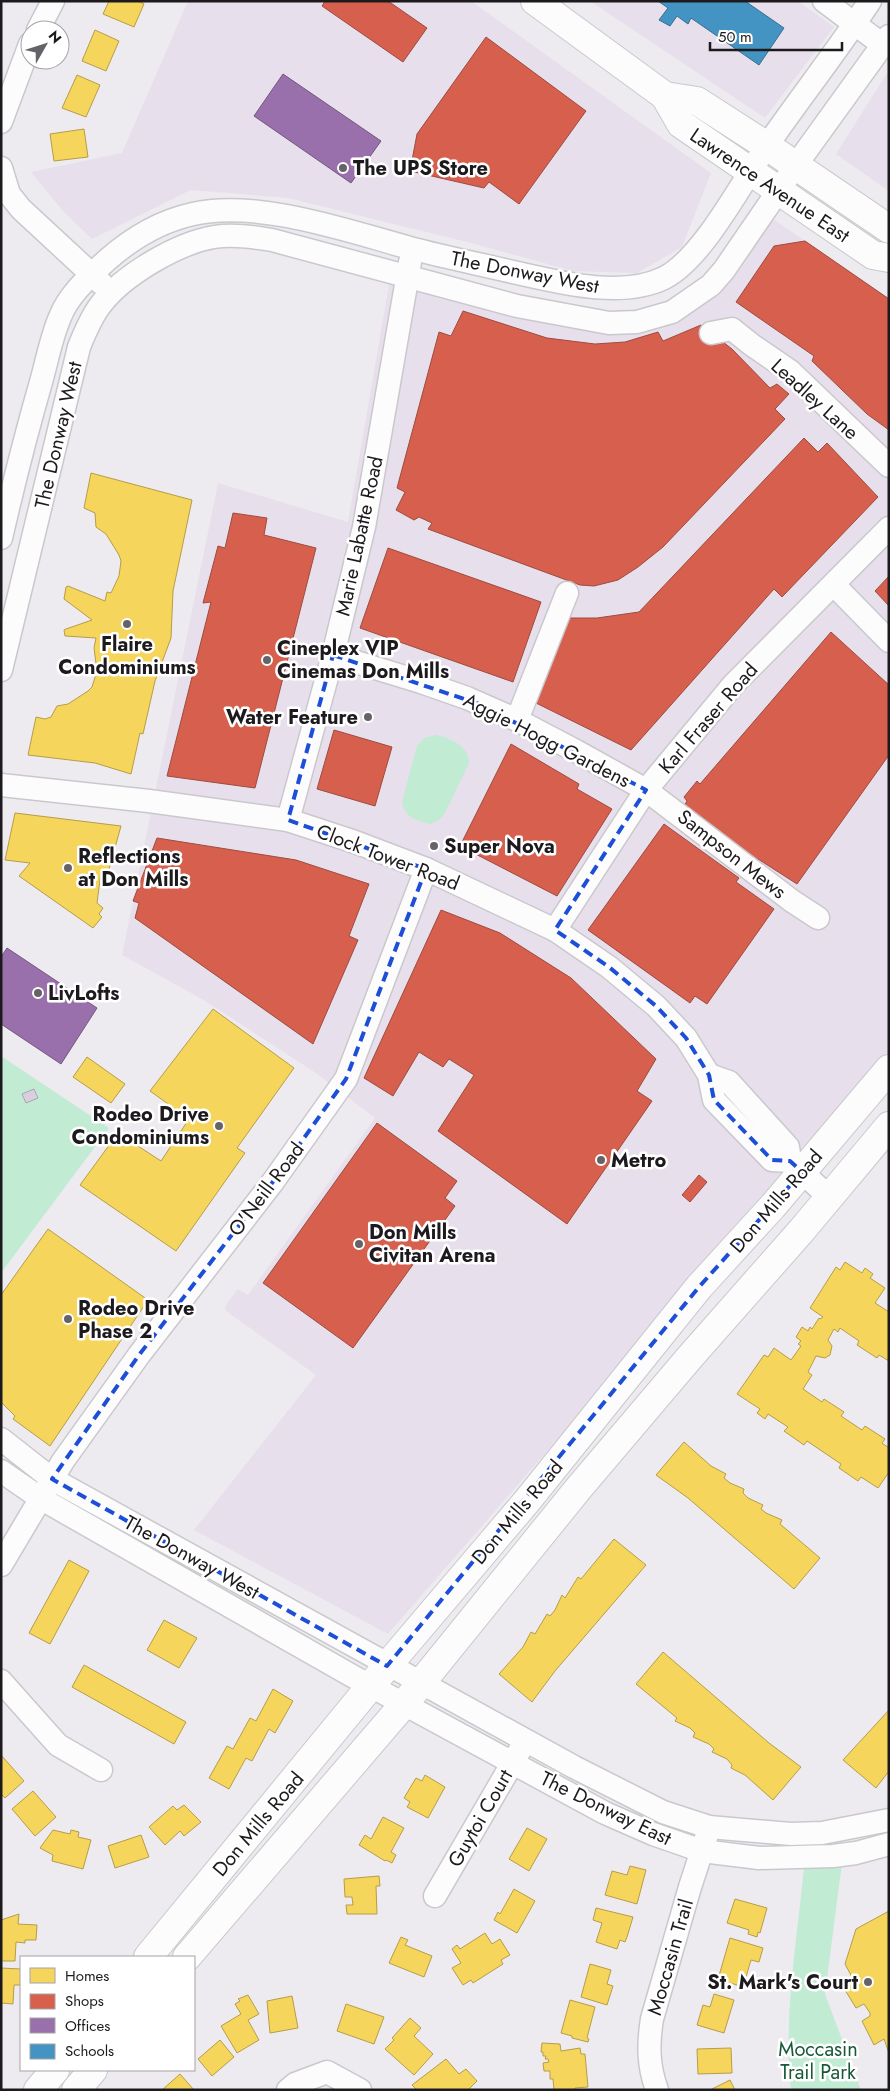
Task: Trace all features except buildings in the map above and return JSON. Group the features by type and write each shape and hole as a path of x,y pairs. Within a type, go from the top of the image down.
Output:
{"main road":[{"name":"Lawrence Avenue East","path":"535,1 665,96 681,124 873,255 889,258"},
{"name":"Lawrence Avenue East","path":"665,96 697,101 796,165 889,229"},
{"name":"Don Mills Road","path":"149,1956 527,1501 699,1287 773,1206 796,1167 889,1069"},
{"name":"Don Mills Road","path":"188,1956 413,1693 578,1489 889,1126"},
{"path":"38,2090 54,2071"},
{"path":"76,2090 92,2071"}],"street":[{"path":"43,20 53,1"},
{"path":"824,1 855,23 886,40"},
{"name":"The Donway West","path":"1,538 20,454 60,315 91,274 126,244 166,223 191,214 213,211 250,211 325,225 523,275 590,287 634,286 661,280 677,269 704,242 767,146 870,1"},
{"name":"The Donway West","path":"1,670 79,347 96,312 112,292 138,272 184,246 214,237 257,237 518,306 614,323 637,322 672,312 686,304 717,279 886,40"},
{"path":"1,122 20,70"},
{"path":"1,168 9,194 21,209 112,292"},
{"path":"166,223 184,246"},
{"name":"Marie Labatte Road","path":"288,820 333,655 364,527 413,248"},
{"path":"518,306 523,275"},
{"name":"Leadley Lane","path":"711,333 732,329 752,346 790,371 889,466"},
{"path":"20,454 53,461"},
{"name":"Karl Fraser Road","path":"555,930 646,790 733,685 889,528"},
{"path":"834,584 889,641"},
{"path":"517,720 567,593"},
{"name":"Aggie Hogg Gardens","path":"333,655 452,693 517,720 646,790"},
{"name":"Clock Tower Road","path":"1,785 149,801 288,820 355,842 426,869 555,930 609,966 656,1006 686,1038 709,1075 714,1100 772,1160 796,1167 829,1197"},
{"name":"Sampson Mews","path":"646,790 792,901 818,918"},
{"name":"O'Neill Road","path":"1,1565 63,1461 139,1355 272,1183 346,1078 426,869"},
{"name":"The Donway West","path":"1,1439 46,1489"},
{"name":"The Donway West","path":"1,1471 46,1489 380,1676"},
{"name":"The Donway East","path":"380,1676 413,1693 526,1740 610,1786 663,1812 709,1827 791,1834 822,1833 889,1820"},
{"path":"1,1681 58,1745 101,1770"},
{"name":"The Donway East","path":"413,1693 513,1762 605,1812 653,1834 702,1852 759,1858 815,1857 856,1853 889,1844"},
{"name":"Guytoi Court","path":"435,1896 526,1740"},
{"name":"Moccasin Trail","path":"657,2090 650,2068 652,2019 709,1827"},
{"path":"850,1829 856,1853"},
{"path":"288,2090 295,2084 328,2072 360,2090"}],"highlighted area":[{"path":"333,655 479,704 646,790 555,930 609,967 656,1006 686,1038 709,1075 714,1100 772,1160 790,1161 802,1172 699,1287 387,1666 52,1479 139,1355 272,1183 346,1079 426,869 288,820"}],"shaded area":[{"path":"188,1 471,1 711,173 682,247 637,273 573,271 471,243 288,198 191,190 92,239 62,210 31,172 122,153"},
{"path":"590,1 798,1 834,27 765,118"},
{"path":"889,70 889,191 836,154"},
{"path":"770,217 889,298 889,1051 636,1349 388,1634 194,1530 316,1375 226,1311 225,1306 238,1289 248,1295 375,1118 316,1073 202,999 122,955 218,483 348,522 389,285 448,288 618,329 675,320 724,287"}],"green space":[{"path":"436,735 453,741 462,747 466,752 469,763 444,815 438,821 430,824 408,814 402,802 417,746 424,738"},
{"path":"1,1056 109,1128 1,1273"},
{"name":"Moccasin Trail Park","path":"842,1863 825,1994 861,2090 791,2090 789,2062 790,2006 804,1867"}],"place":[{"name":"The UPS Store","path":"343,168"},
{"name":"Flaire Condominiums","path":"127,624"},
{"name":"Cineplex VIP Cinemas Don Mills","path":"267,660"},
{"name":"Water Feature","path":"368,717"},
{"name":"Super Nova","path":"434,846"},
{"name":"Reflections at Don Mills","path":"68,868"},
{"name":"LivLofts","path":"38,993"},
{"name":"Rodeo Drive Condominiums","path":"219,1126"},
{"name":"Metro","path":"601,1160"},
{"name":"Don Mills Civitan Arena","path":"359,1244"},
{"name":"Rodeo Drive Phase 2","path":"68,1319"},
{"name":"St. Mark's Court","path":"868,1982"}]}
